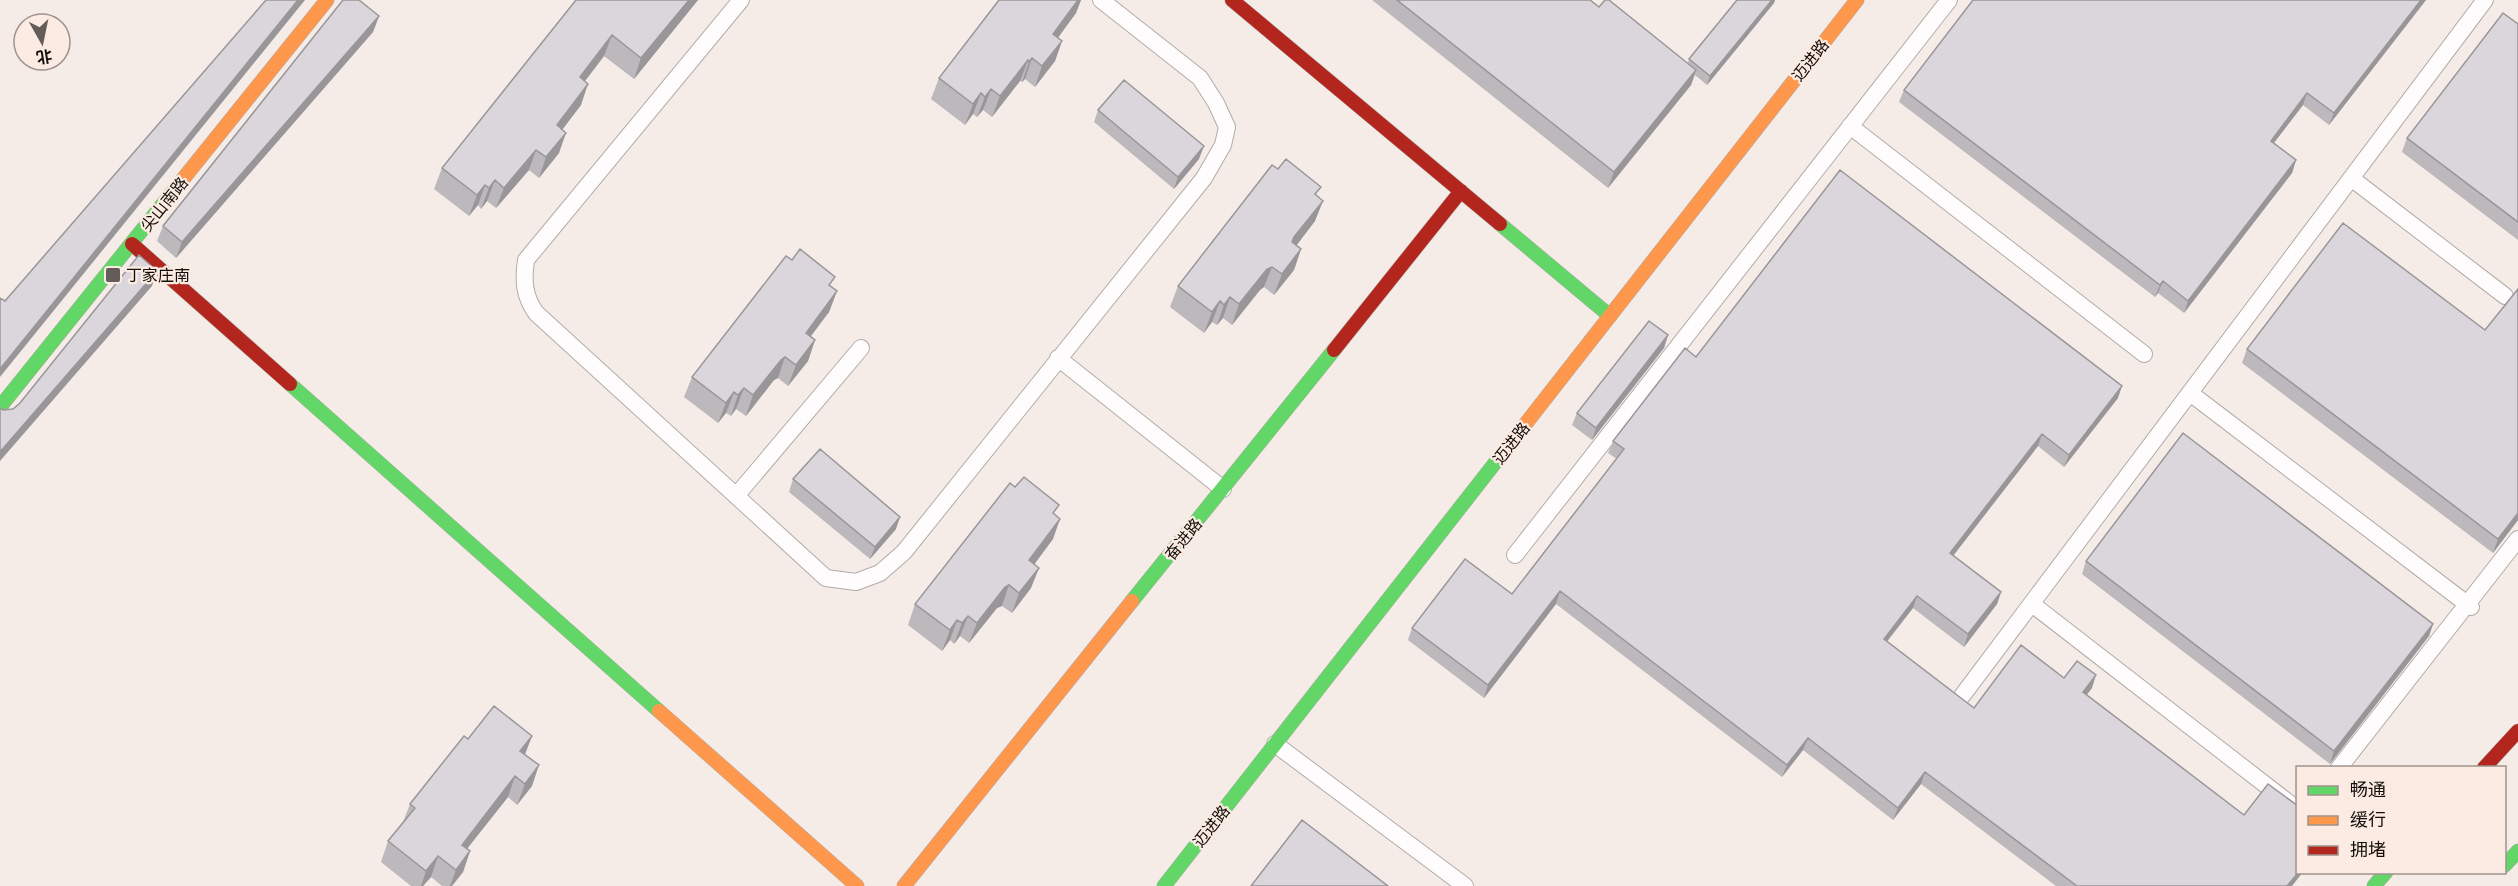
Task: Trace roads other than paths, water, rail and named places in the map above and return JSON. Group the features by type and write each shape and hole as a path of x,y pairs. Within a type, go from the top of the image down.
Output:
{"street":[{"name":"尖山南路","path":"0,407 327,0"},
{"path":"1232,0 1610,316"},
{"name":"迈进路","path":"1164,886 1857,0"},
{"name":"奋进路","path":"904,886 1461,191"},
{"path":"132,244 857,886"},
{"path":"2486,766 2518,731"},
{"path":"2506,865 2518,851"},
{"path":"2374,886 2385,874"}],"lane":[{"path":"741,0 526,260 523,282 528,302 536,313 826,578 855,582 880,573 904,552 1204,178 1223,145 1227,127 1216,103 1200,78 1101,0"},
{"path":"1515,555 1949,0"},
{"path":"1962,696 2486,0"},
{"path":"1850,126 2144,354"},
{"path":"2351,178 2505,296"},
{"path":"736,496 861,348"},
{"path":"1058,358 1222,489"},
{"path":"2190,393 2471,607"},
{"path":"2341,766 2518,538"},
{"path":"2032,604 2296,808"},
{"path":"1275,744 1465,886"}],"place":[{"name":"丁家庄南","path":"113,275"}]}
